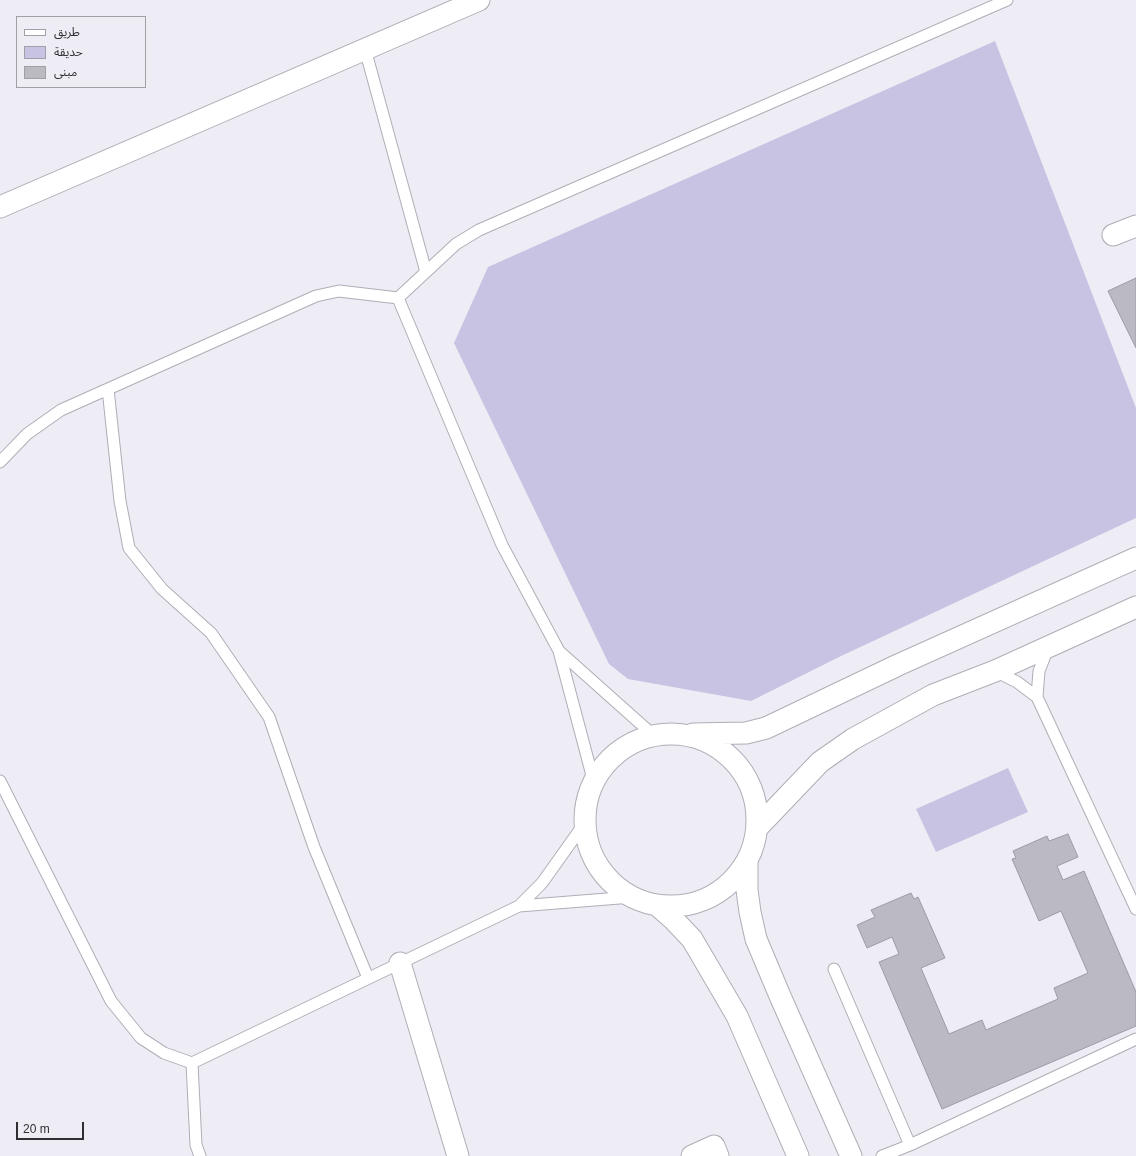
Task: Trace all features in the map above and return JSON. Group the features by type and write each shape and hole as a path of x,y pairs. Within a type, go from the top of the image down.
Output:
{"street":[{"path":"0,207 479,0"},
{"path":"1113,235 1136,226"},
{"path":"747,863 730,883 708,898 684,905 657,905 632,897 608,878 591,853 584,824 593,780 618,750 652,734 746,733 766,728 898,665 1136,558"},
{"path":"758,827 820,762 853,739 933,695 995,671 1136,607"},
{"path":"688,734 726,752 751,785 758,827 747,863 747,890 756,939 851,1156"},
{"path":"657,905 692,939 737,1016 798,1156"},
{"path":"400,963 458,1156"},
{"path":"692,1156 714,1146 718,1156"}],"lane":[{"path":"0,462 27,434 61,410 316,296 339,291 398,298 456,244 479,230 1007,0"},
{"path":"365,49 426,272"},
{"path":"398,298 502,545 559,651 593,780"},
{"path":"108,389 120,501 130,548 162,589 211,633 269,717 314,847 368,978"},
{"path":"1037,697 1039,671 1048,648"},
{"path":"559,651 652,734"},
{"path":"995,671 1017,682 1037,697 1136,909"},
{"path":"0,781 111,1001 140,1038 164,1053 192,1063 519,906 542,883 584,824"},
{"path":"519,906 632,897"},
{"path":"834,969 910,1145"},
{"path":"882,1156 910,1145 1136,1039"},
{"path":"192,1063 196,1145 200,1156"}],"green space":[{"path":"995,41 1136,408 1136,518 839,657 751,701 628,679 609,664 454,343 488,267"},
{"path":"1008,768 1028,812 936,852 916,809"}],"building":[{"path":"1136,278 1136,348 1108,291"},
{"path":"1068,834 1078,857 1057,866 1063,880 1084,871 1136,992 1136,1026 942,1109 879,962 899,954 892,937 867,948 857,925 875,917 871,910 911,893 914,899 918,897 945,958 921,968 949,1034 982,1020 986,1030 1058,999 1054,988 1088,973 1061,911 1039,921 1012,859 1016,858 1013,851 1047,836 1049,841"}]}
